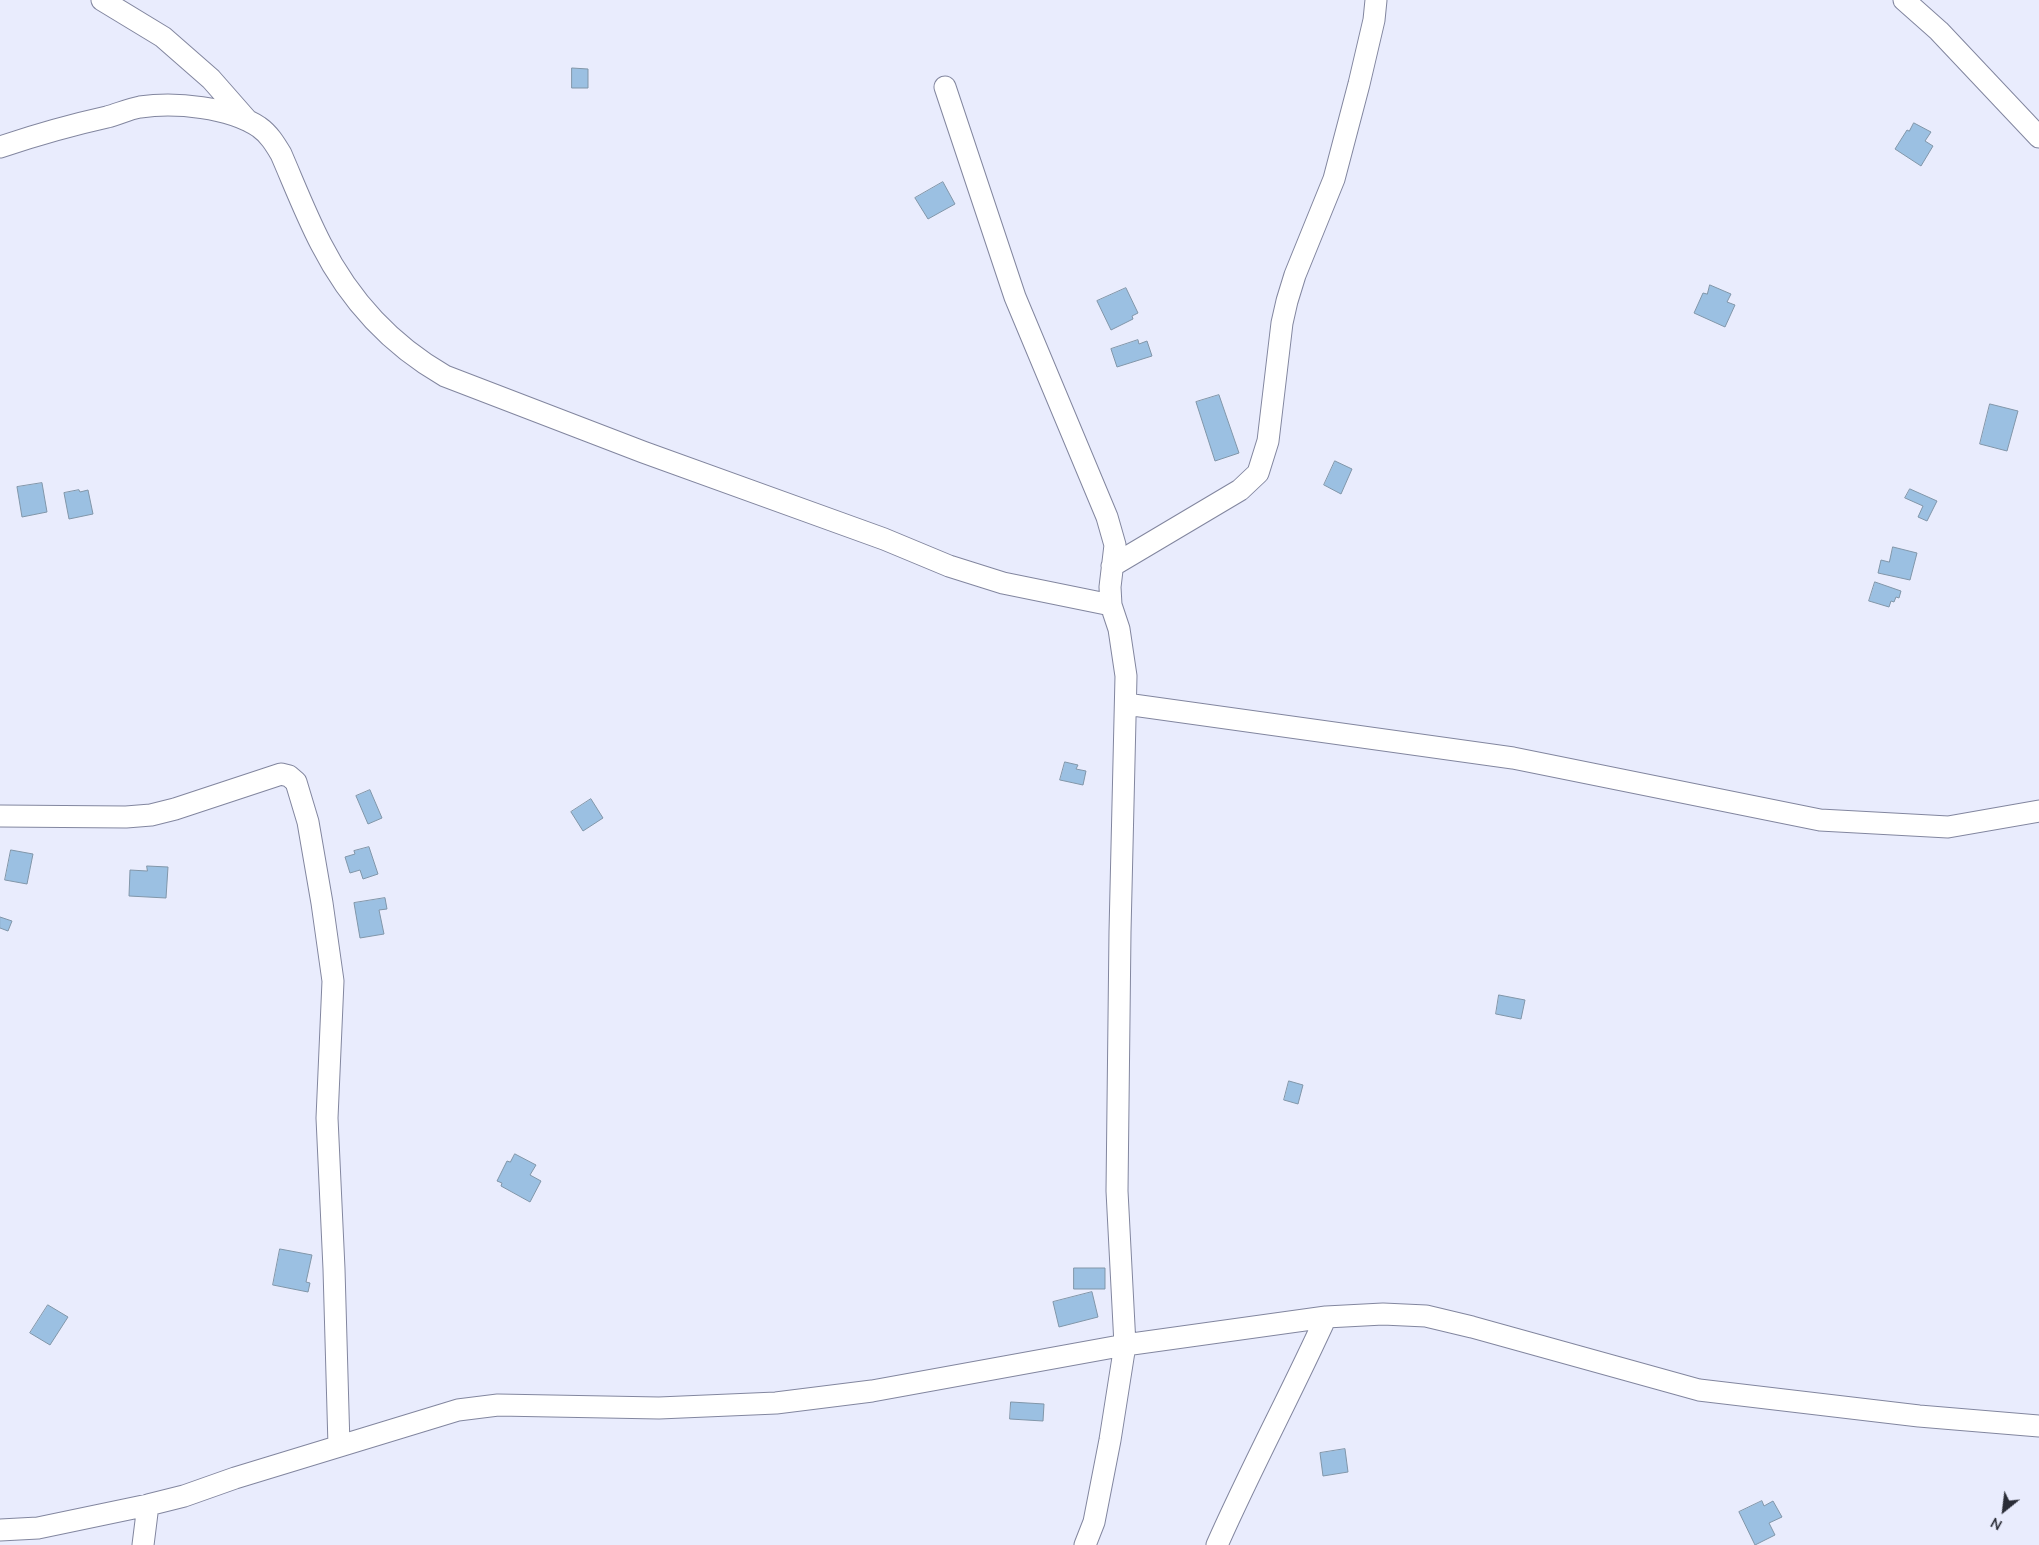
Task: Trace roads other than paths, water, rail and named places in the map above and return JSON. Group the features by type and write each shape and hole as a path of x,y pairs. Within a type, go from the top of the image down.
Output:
{"street":[{"path":"102,0 163,37 211,79 248,121"},
{"path":"1112,566 1240,490 1258,473 1268,441 1282,323 1287,301 1334,179 1359,84 1374,20 1376,0"},
{"path":"1904,0 1939,31 2039,136"},
{"path":"945,87 1015,297 1107,517 1115,545 1110,588 1111,605 1119,629 1126,676 1120,932 1117,1191 1125,1345 1110,1440 1094,1522 1085,1545"},
{"path":"0,147 70,125 138,108 156,106 177,104 192,106 248,121 261,128 273,140 321,244 349,291 386,333 445,376 642,452 884,539 949,566 1003,583 1111,605"},
{"path":"1126,704 1513,758 1820,820 1948,827 2039,811"},
{"path":"0,816 126,817 150,815 175,809 280,774 289,776 296,782 308,822 333,981 327,1118 339,1446"},
{"path":"0,1530 38,1528 184,1496 235,1478 458,1410 498,1405 659,1408 776,1403 872,1391 1125,1345 1326,1317 1382,1314 1426,1316 1472,1327 1699,1390 1899,1414 2039,1426"},
{"path":"1217,1545 1235,1504 1299,1377 1326,1317"},
{"path":"143,1545 148,1505"}]}
